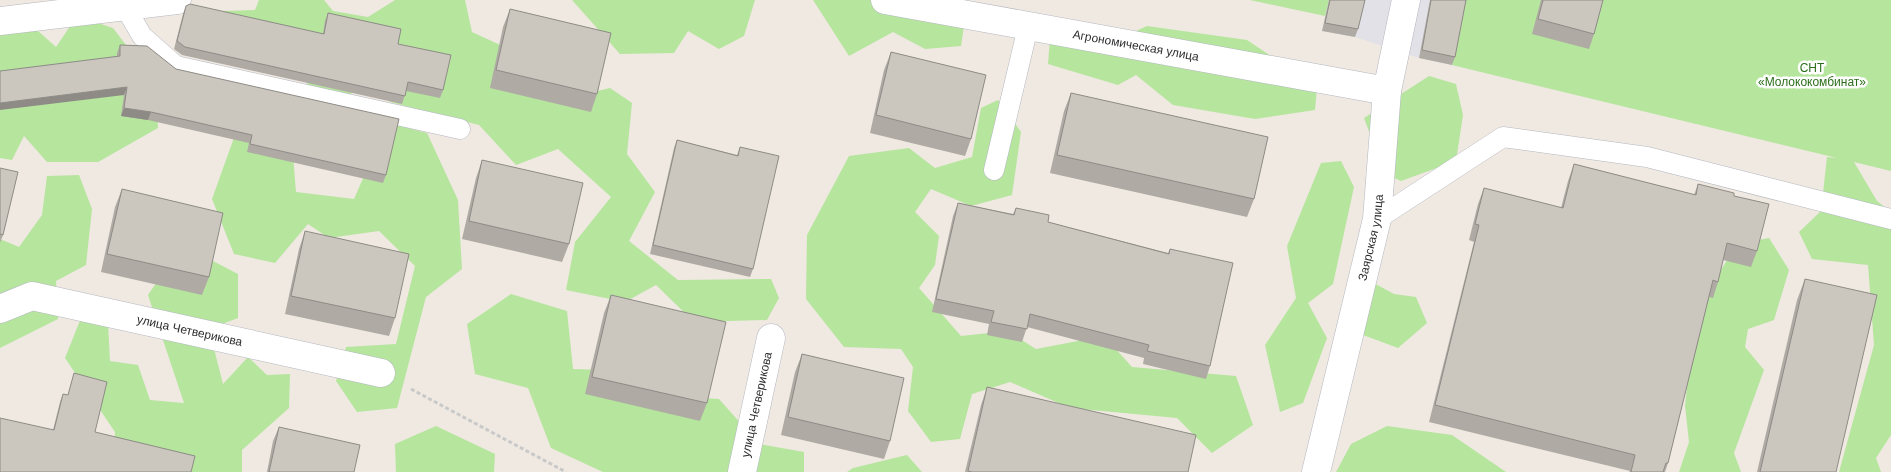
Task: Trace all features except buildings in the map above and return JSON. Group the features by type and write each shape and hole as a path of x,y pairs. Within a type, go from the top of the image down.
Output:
{"street":[{"path":"0,21 177,0"},
{"name":"Агрономическая улица","path":"885,0 1387,91"},
{"name":"Заярская улица","path":"1316,472 1377,219 1387,91 1406,0"},
{"name":"улица Четверикова","path":"0,309 32,296 382,373"},
{"name":"улица Четверикова","path":"742,472 771,338"}],"lane":[{"path":"124,5 142,36 176,66 460,129"},
{"path":"994,170 1028,27"},
{"path":"1377,219 1503,137 1647,157 1891,219"}],"path":[{"path":"382,373 566,472"}],"shaded area":[{"path":"1329,0 1465,0 1452,65 1419,58 1355,37 1322,31"}],"green space":[{"path":"259,0 324,0 333,11 368,17 395,0 465,0 472,32 555,70 577,96 610,88 632,103 627,154 655,192 629,241 678,280 771,279 779,298 767,320 694,322 656,285 625,302 566,290 575,242 611,197 558,149 516,165 479,125 390,102 366,64 350,96 315,95 302,76 259,72 216,29 223,11 255,10"},
{"path":"572,0 755,0 744,36 719,49 688,31 674,53 620,54"},
{"path":"813,0 968,0 961,46 925,49 893,32 849,56"},
{"path":"1250,0 1329,0 1325,16"},
{"name":"СНТ «Молококомбинат»","path":"1465,0 1891,0 1891,171 1854,162 1877,201 1891,212 1891,435 1876,458 1881,472 1839,472 1874,345 1868,265 1812,259 1799,232 1821,211 1827,157 1837,158 1452,65"},
{"path":"77,16 113,28 155,83 158,128 98,162 47,162 24,136 12,160 0,158 0,26 29,23 56,47"},
{"path":"1147,26 1247,40 1317,87 1315,110 1255,119 1173,105 1136,75 1118,85 1048,64 1050,38 1125,36"},
{"path":"1429,76 1456,84 1463,115 1456,161 1401,181 1385,174 1364,118"},
{"path":"998,100 1021,132 1012,195 971,206 931,189 915,212 939,236 935,265 919,288 961,336 1007,331 1036,349 1104,336 1132,367 1236,376 1253,425 1212,453 1177,418 1070,408 1010,382 972,394 960,439 931,442 908,411 913,367 901,349 844,347 806,299 807,235 849,156 909,148 935,168 972,157 981,108"},
{"path":"393,124 427,133 458,200 462,269 426,297 397,408 357,412 336,381 346,347 396,344 415,266 379,231 329,238 308,224 275,263 234,254 212,199 235,135 292,143 296,192 354,199 375,151"},
{"path":"1341,161 1354,187 1333,284 1308,303 1327,338 1303,403 1280,412 1265,345 1296,298 1287,246 1321,163"},
{"path":"79,175 92,209 86,265 56,281 58,319 0,348 0,239 19,247 42,215 47,176"},
{"path":"1769,238 1789,270 1774,320 1748,329 1745,347 1764,370 1734,453 1741,472 1679,472 1689,442 1685,406 1695,312 1737,244"},
{"path":"182,245 238,274 238,318 209,329 223,384 248,357 267,375 290,374 289,408 242,450 242,472 116,472 114,470 115,432 65,358 89,298 107,304 110,361 138,365 150,400 184,403 148,295"},
{"path":"1370,281 1394,294 1416,297 1427,323 1398,348 1363,335"},
{"path":"511,294 567,311 573,369 608,370 635,394 719,399 759,444 804,452 804,472 603,472 551,448 528,388 475,374 467,324"},
{"path":"436,426 495,454 494,472 396,472 395,444"},
{"path":"1387,426 1452,435 1506,472 1336,472 1351,444"},
{"path":"907,455 922,472 847,472 853,468"}]}
